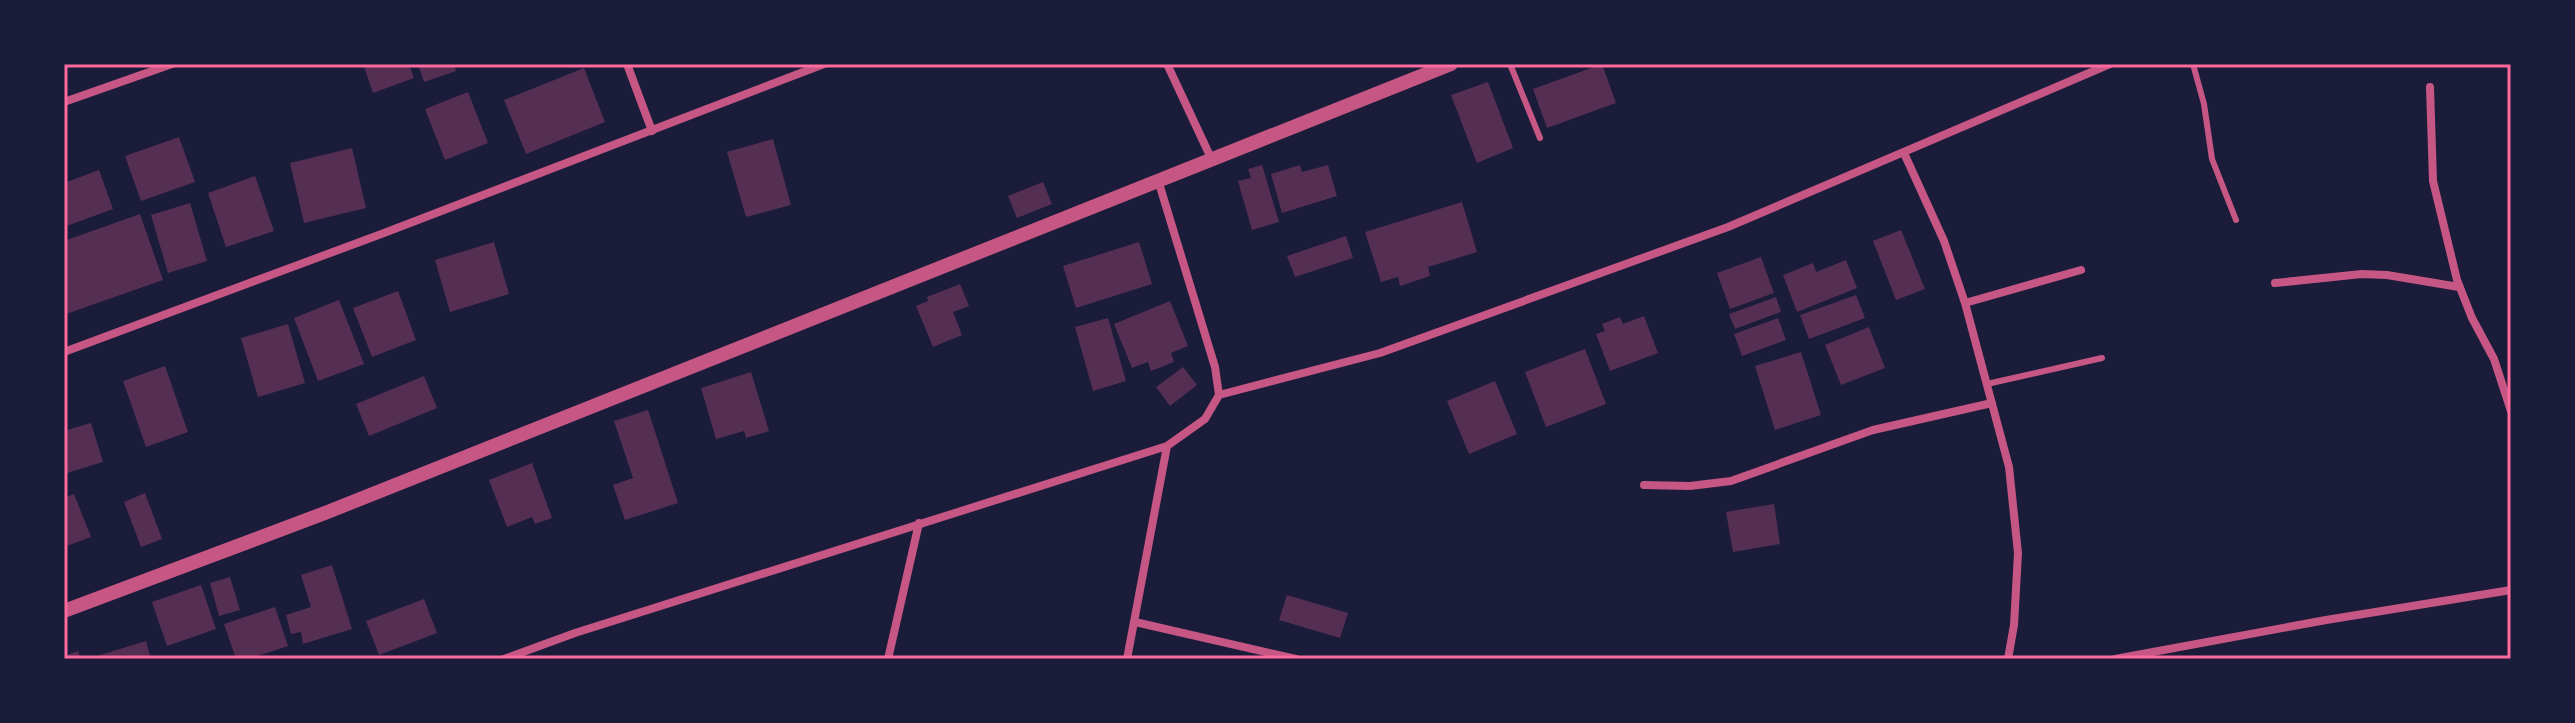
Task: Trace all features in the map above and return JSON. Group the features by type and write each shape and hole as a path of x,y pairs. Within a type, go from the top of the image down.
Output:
{"street":[{"path":"64,102 172,64"},
{"path":"627,64 652,131"},
{"path":"64,352 824,64"},
{"path":"1167,64 1211,158"},
{"path":"64,611 325,513 1451,64"},
{"path":"1219,395 1380,353 1728,227 2110,64"},
{"path":"2430,87 2433,181 2459,287 2494,359 2511,411"},
{"path":"1904,153 1944,241 1965,303 2009,467 2018,553 2014,625 2008,659"},
{"path":"504,659 575,633 1167,446 1205,419 1219,395 1215,367 1157,180"},
{"path":"1965,303 2081,270"},
{"path":"2275,283 2362,274 2459,287"},
{"path":"1644,485 1690,486 1731,481 1873,430 1992,403"},
{"path":"1127,659 1167,446"},
{"path":"888,659 919,523"},
{"path":"2115,659 2511,590"},
{"path":"1135,622 1296,659"}],"lane":[{"path":"1510,64 1540,138"},
{"path":"2193,64 2204,104 2212,159 2236,220"},
{"path":"1987,384 2102,358"}],"building":[{"path":"363,64 409,64 414,78 373,93"},
{"path":"418,64 454,64 456,71 424,82"},
{"path":"1602,64 1616,103 1547,128 1533,89"},
{"path":"584,68 605,122 526,154 504,100"},
{"path":"1488,82 1513,148 1477,163 1451,95"},
{"path":"468,92 488,143 445,160 425,109"},
{"path":"179,137 195,182 141,201 125,156"},
{"path":"773,139 791,205 746,217 727,152"},
{"path":"352,148 366,208 304,223 290,163"},
{"path":"1262,165 1279,222 1252,230 1238,181 1251,178 1248,169"},
{"path":"1300,165 1302,172 1328,165 1337,196 1282,213 1271,174"},
{"path":"99,170 113,209 64,227 64,183"},
{"path":"255,176 274,231 226,247 208,193"},
{"path":"1043,182 1052,204 1017,218 1008,196"},
{"path":"1462,202 1477,252 1428,267 1430,276 1400,286 1398,277 1381,282 1365,232"},
{"path":"190,203 207,261 168,273 151,215"},
{"path":"140,214 163,280 66,314 64,241"},
{"path":"1901,230 1925,289 1896,300 1873,241"},
{"path":"1346,236 1353,258 1295,277 1287,256"},
{"path":"494,242 509,294 450,312 435,260"},
{"path":"1139,242 1152,284 1076,308 1063,266"},
{"path":"1761,257 1774,293 1730,309 1717,273"},
{"path":"1846,260 1857,288 1797,312 1783,275 1813,263 1816,272"},
{"path":"960,284 969,306 953,312 962,335 933,347 916,306 928,301 927,297"},
{"path":"398,291 416,340 372,357 353,308"},
{"path":"1856,295 1865,318 1809,339 1800,315"},
{"path":"1776,297 1781,312 1735,329 1729,314"},
{"path":"339,300 364,364 318,381 294,318"},
{"path":"1170,301 1188,346 1171,353 1174,362 1151,371 1148,362 1132,368 1114,324"},
{"path":"1644,316 1658,353 1610,371 1596,334 1605,331 1602,324 1620,317 1623,324"},
{"path":"1108,318 1126,381 1093,391 1075,327"},
{"path":"1778,318 1786,340 1742,356 1734,334"},
{"path":"288,324 305,383 258,397 241,338"},
{"path":"1869,327 1885,368 1841,385 1825,345"},
{"path":"1585,349 1606,404 1546,427 1525,372"},
{"path":"1801,352 1821,415 1775,430 1755,366"},
{"path":"165,366 188,432 146,447 123,381"},
{"path":"1183,367 1197,385 1170,406 1156,387"},
{"path":"751,372 769,431 746,438 744,431 716,439 701,388"},
{"path":"424,376 437,408 369,436 356,404"},
{"path":"1495,381 1517,434 1469,454 1447,401"},
{"path":"648,410 678,503 625,520 613,485 633,478 614,421"},
{"path":"91,423 103,462 64,474 64,431"},
{"path":"532,463 552,518 535,524 532,517 507,527 489,480"},
{"path":"145,493 162,539 141,547 124,502"},
{"path":"74,494 91,537 64,547 64,498"},
{"path":"1774,504 1780,544 1733,552 1726,512"},
{"path":"332,565 352,629 303,644 301,632 291,634 286,615 311,607 301,575"},
{"path":"230,577 240,610 219,616 210,583"},
{"path":"201,585 216,629 167,646 152,602"},
{"path":"1287,595 1348,613 1340,638 1279,620"},
{"path":"424,599 437,633 379,655 366,621"},
{"path":"275,607 288,646 249,659 236,659 224,624"},
{"path":"146,641 151,659 98,659 97,656"},
{"path":"78,651 81,659 64,659 64,656"}]}
